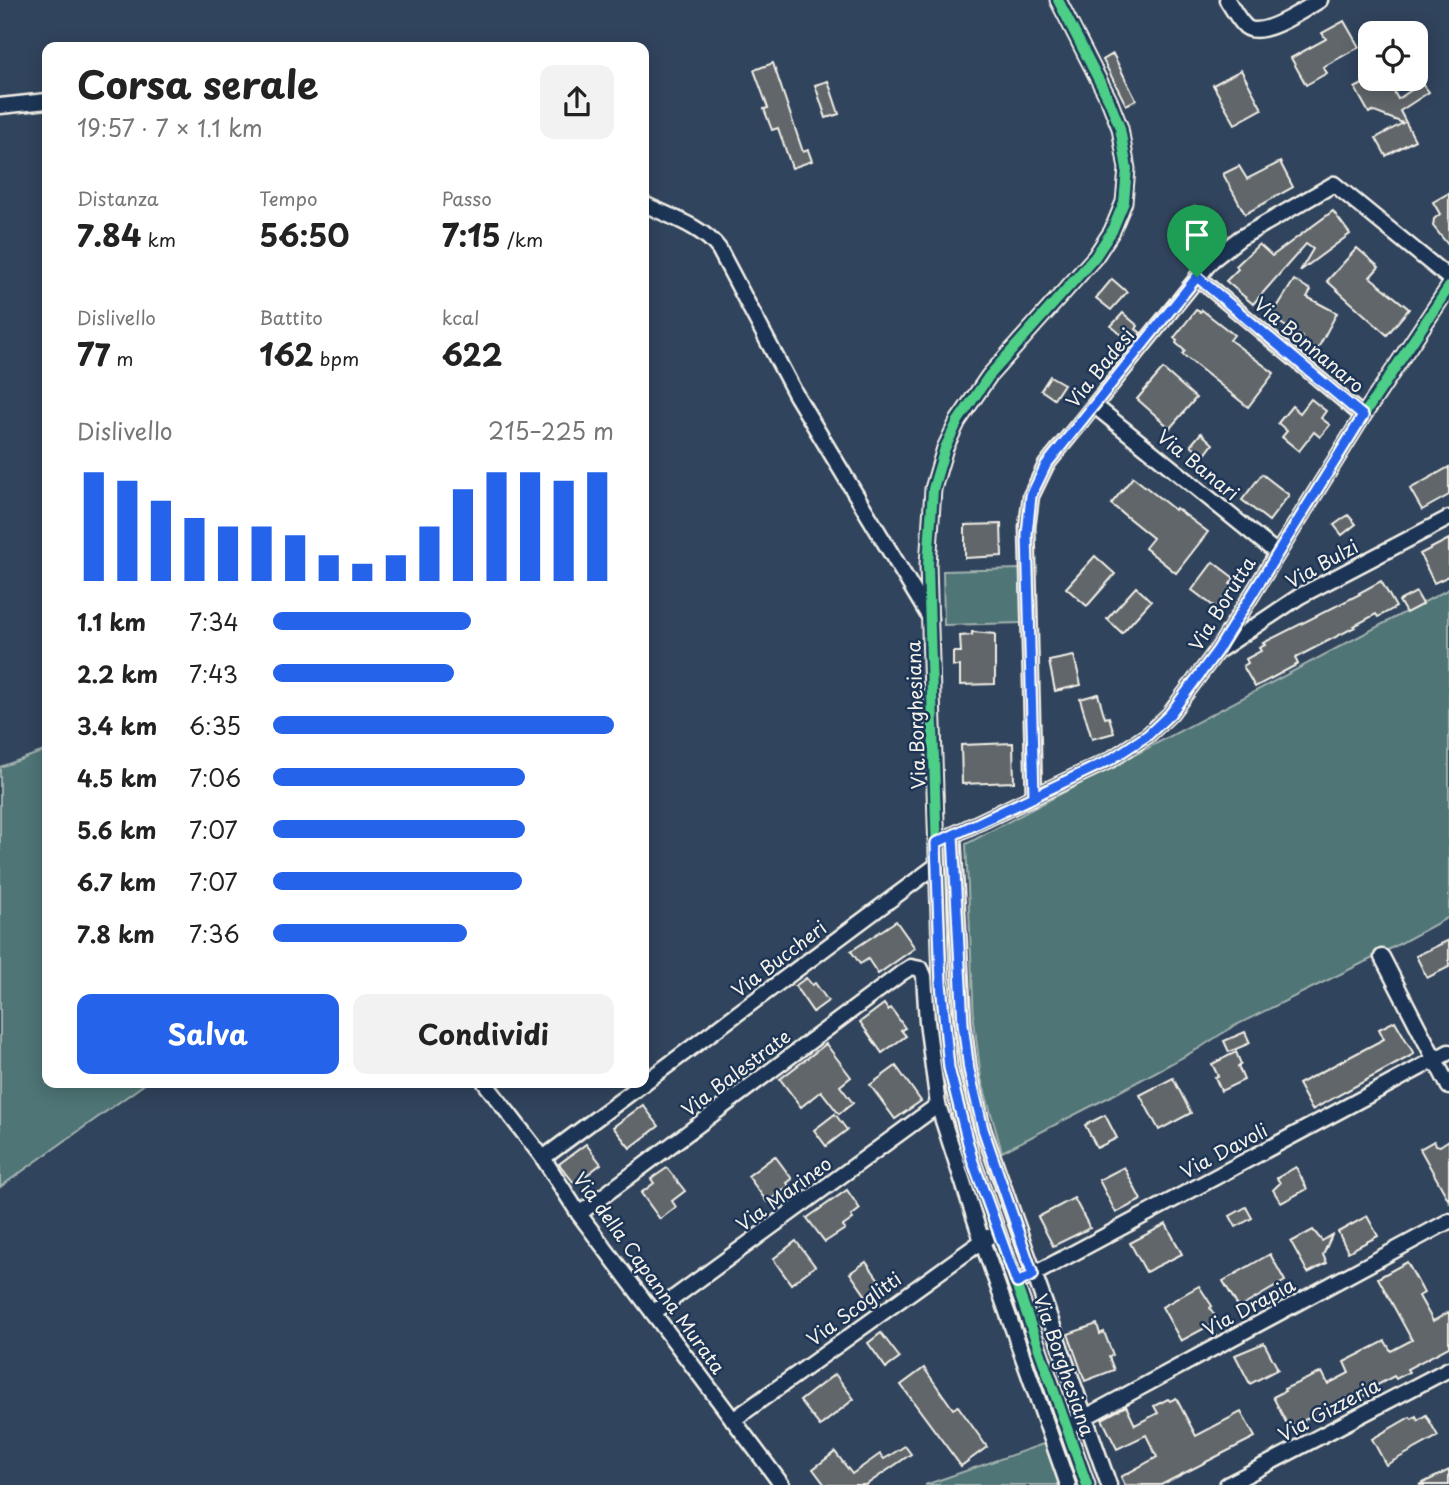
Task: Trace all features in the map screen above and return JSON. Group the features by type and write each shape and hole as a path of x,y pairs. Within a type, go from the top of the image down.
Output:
{"street":[{"name":"Via Borghesiana","path":"1058,0 1109,100 1120,128 1127,169 1124,202 1112,231 1095,257 989,376 969,402 953,430 939,467 932,498 928,565 941,983 947,1061 965,1135 1087,1485"},
{"path":"1227,0 1248,29 1258,31 1320,0"},
{"path":"0,106 42,102"},
{"name":"Via Badesi","path":"1034,797 1027,534 1031,496 1046,465 1212,260 1240,238 1334,184 1449,278"},
{"path":"649,207 701,233 716,244 796,396 930,619"},
{"name":"Via Bonnanaro","path":"1197,277 1363,416"},
{"name":"Via Borutta","path":"936,843 1110,760 1148,735 1177,706 1217,651 1363,416 1449,287"},
{"path":"1441,301 1449,315"},
{"name":"Via Banari","path":"1095,406 1277,553"},
{"name":"Via Bulzi","path":"1217,651 1300,596 1449,518"},
{"name":"Via Borghesiana","path":"953,835 963,1024 969,1070 983,1129 1109,1485"},
{"name":"Via Buccheri","path":"649,1079 937,865"},
{"path":"1382,957 1449,1087"},
{"name":"Via Borghesiana","path":"917,967 924,976 938,1105 982,1241 1068,1485"},
{"name":"Via Balestrate","path":"579,1214 903,972 917,967"},
{"name":"Via Davoli","path":"1017,1283 1449,1052"},
{"name":"Via della Capanna Murata","path":"489,1088 543,1158 579,1214 782,1485"},
{"name":"Via Buccheri","path":"543,1158 637,1088"},
{"name":"Via Marineo","path":"653,1314 938,1105"},
{"path":"965,1135 983,1129"},
{"name":"Via Drapia","path":"1067,1427 1449,1221"},
{"name":"Via Scoglitti","path":"733,1420 998,1230"},
{"name":"Via Gizzeria","path":"1227,1485 1449,1369"}],"green space":[{"path":"1020,569 1022,623 944,625 943,571"},
{"path":"1449,589 1449,917 1375,957 1232,1027 1198,1049 1002,1152 981,1078 974,1021 966,844"},
{"path":"42,752 42,1088 139,1088 0,1187 0,767"},
{"path":"1046,1443 1061,1485 925,1485"}],"building":[{"path":"1344,21 1358,48 1323,67 1327,73 1306,85 1291,58 1326,39 1322,33"},
{"path":"1113,54 1136,100 1126,105 1103,60"},
{"path":"773,63 803,152 808,150 812,161 792,168 778,128 772,130 764,109 768,108 754,70"},
{"path":"1241,70 1262,109 1235,124 1213,85"},
{"path":"828,81 839,114 826,118 815,85"},
{"path":"1358,86 1358,91 1394,91 1398,99 1410,91 1428,91 1429,92 1400,111 1415,140 1386,156 1376,138 1403,123 1372,111 1369,113 1355,88"},
{"path":"1280,162 1293,187 1245,214 1223,174 1239,166 1247,179"},
{"path":"1449,193 1449,246 1433,226 1434,219 1440,214 1433,202"},
{"path":"1195,206 1201,219 1212,214 1219,228 1206,235 1208,239 1194,245 1179,214"},
{"path":"1333,211 1350,234 1300,271 1313,249 1306,244 1253,304 1226,281 1238,269 1236,266 1259,244 1272,256"},
{"path":"1357,248 1379,267 1370,277 1409,309 1387,335 1327,281"},
{"path":"1112,279 1127,292 1111,310 1096,298"},
{"path":"1294,280 1311,290 1307,297 1337,313 1317,350 1300,341 1302,337 1271,317"},
{"path":"1196,310 1202,310 1234,335 1230,340 1274,373 1248,407 1182,354 1185,351 1176,343 1174,338"},
{"path":"1123,313 1138,326 1136,329 1141,333 1132,344 1111,326"},
{"path":"1163,369 1196,398 1170,428 1137,399"},
{"path":"1050,376 1064,384 1054,399 1041,390"},
{"path":"1311,399 1326,411 1321,418 1330,425 1320,437 1314,432 1299,451 1282,437 1287,431 1278,423 1292,406 1300,413"},
{"path":"1201,433 1213,444 1204,456 1191,445"},
{"path":"1449,467 1449,495 1422,510 1410,489"},
{"path":"1262,474 1289,495 1269,521 1242,500"},
{"path":"1133,477 1208,532 1176,573 1145,548 1153,538 1111,504"},
{"path":"1348,515 1356,524 1342,535 1334,525"},
{"path":"1001,524 1002,556 965,558 965,525"},
{"path":"1449,539 1449,576 1434,583 1420,554"},
{"path":"1095,556 1115,574 1087,606 1066,588"},
{"path":"1213,562 1234,578 1230,584 1233,586 1216,608 1192,590"},
{"path":"1381,581 1396,607 1378,617 1376,614 1295,658 1298,664 1255,687 1243,666 1248,663 1246,659 1261,651 1259,648 1265,645 1263,643"},
{"path":"1136,587 1151,601 1122,633 1107,619"},
{"path":"1416,592 1423,604 1406,613 1399,601"},
{"path":"972,632 995,634 995,684 960,685 960,666 953,666 953,652 961,652 960,636 972,635"},
{"path":"1074,656 1081,685 1055,691 1049,661"},
{"path":"1098,694 1105,718 1109,717 1114,733 1092,739 1080,699"},
{"path":"1013,743 1014,782 962,784 961,745"},
{"path":"896,921 915,948 878,974 868,959 860,964 851,951"},
{"path":"1449,940 1449,967 1427,978 1416,956"},
{"path":"806,978 812,985 815,983 828,1001 813,1012 795,986"},
{"path":"884,1004 888,1010 891,1008 905,1028 901,1030 906,1036 882,1053 860,1022"},
{"path":"1395,1021 1414,1054 1312,1110 1298,1084 1384,1039 1379,1029"},
{"path":"1245,1032 1250,1043 1229,1052 1224,1041"},
{"path":"826,1044 851,1077 840,1086 853,1103 839,1114 821,1091 801,1107 780,1079"},
{"path":"1236,1052 1244,1080 1221,1091 1212,1064"},
{"path":"896,1066 921,1101 895,1119 870,1085"},
{"path":"1173,1078 1191,1113 1159,1130 1140,1095"},
{"path":"643,1105 659,1126 630,1148 613,1127"},
{"path":"835,1114 847,1130 826,1146 814,1130"},
{"path":"1105,1115 1117,1138 1097,1148 1085,1125"},
{"path":"1449,1140 1449,1201 1420,1149 1434,1141 1440,1146"},
{"path":"586,1144 601,1164 575,1184 559,1164"},
{"path":"775,1156 792,1179 787,1183 789,1186 767,1202 748,1176"},
{"path":"1124,1167 1141,1200 1116,1213 1099,1180"},
{"path":"1296,1167 1307,1189 1281,1203 1273,1190 1280,1183 1277,1178"},
{"path":"667,1168 685,1191 672,1201 676,1207 660,1219 641,1193 654,1183 651,1179"},
{"path":"847,1190 860,1209 851,1216 853,1219 843,1226 845,1229 825,1242 807,1218"},
{"path":"1074,1198 1090,1228 1053,1246 1038,1217"},
{"path":"1246,1207 1252,1218 1236,1227 1230,1216"},
{"path":"1367,1216 1378,1236 1348,1252 1338,1232"},
{"path":"1166,1224 1182,1254 1146,1272 1130,1243"},
{"path":"1313,1230 1322,1241 1332,1235 1323,1255 1327,1263 1308,1273 1291,1242"},
{"path":"796,1241 815,1266 791,1284 773,1259"},
{"path":"1270,1254 1285,1281 1239,1308 1223,1281"},
{"path":"866,1262 882,1284 866,1296 850,1273"},
{"path":"1407,1262 1424,1293 1419,1296 1433,1321 1449,1312 1449,1347 1407,1369 1409,1372 1396,1379 1394,1376 1368,1390 1369,1393 1356,1400 1353,1395 1289,1428 1273,1397 1285,1391 1284,1389 1322,1372 1328,1384 1349,1373 1344,1362 1385,1341 1391,1351 1412,1340 1378,1278"},
{"path":"1199,1286 1218,1321 1181,1341 1162,1307"},
{"path":"1097,1324 1100,1334 1104,1332 1113,1355 1109,1357 1114,1370 1085,1381 1068,1334"},
{"path":"881,1333 900,1358 886,1368 868,1343"},
{"path":"1264,1343 1278,1369 1250,1384 1235,1355"},
{"path":"924,1368 953,1409 958,1406 987,1447 961,1466 901,1385"},
{"path":"835,1374 854,1399 820,1426 800,1401"},
{"path":"1176,1398 1196,1436 1241,1412 1255,1437 1161,1485 1125,1485 1121,1477 1157,1457 1146,1435 1117,1449 1102,1419 1126,1406 1135,1425 1158,1413 1154,1406"},
{"path":"1426,1415 1438,1436 1386,1465 1372,1439 1410,1417 1412,1419 1416,1416 1418,1420"},
{"path":"905,1446 911,1454 866,1485 825,1485 813,1469 835,1452 852,1474 880,1454 884,1459"},
{"path":"1449,1470 1449,1485 1419,1485"}],"cycle path":[{"path":"1058,0 1109,100 1120,128 1127,169 1124,202 1112,231 1095,257 989,376 958,421 945,448 933,489 928,565 941,983 949,1068 972,1159 1087,1485"},
{"path":"936,843 1110,760 1148,735 1170,714 1217,651 1363,416 1449,287"}],"route":[{"path":"1197,277 1046,465 1031,496 1027,534 1034,797 953,835 936,843 941,983 949,1068 972,1159 1017,1283 1033,1275 983,1129 969,1070 963,1024 953,835 1004,812 1110,760 1148,735 1170,714 1217,651 1363,416 1197,277"}]}
